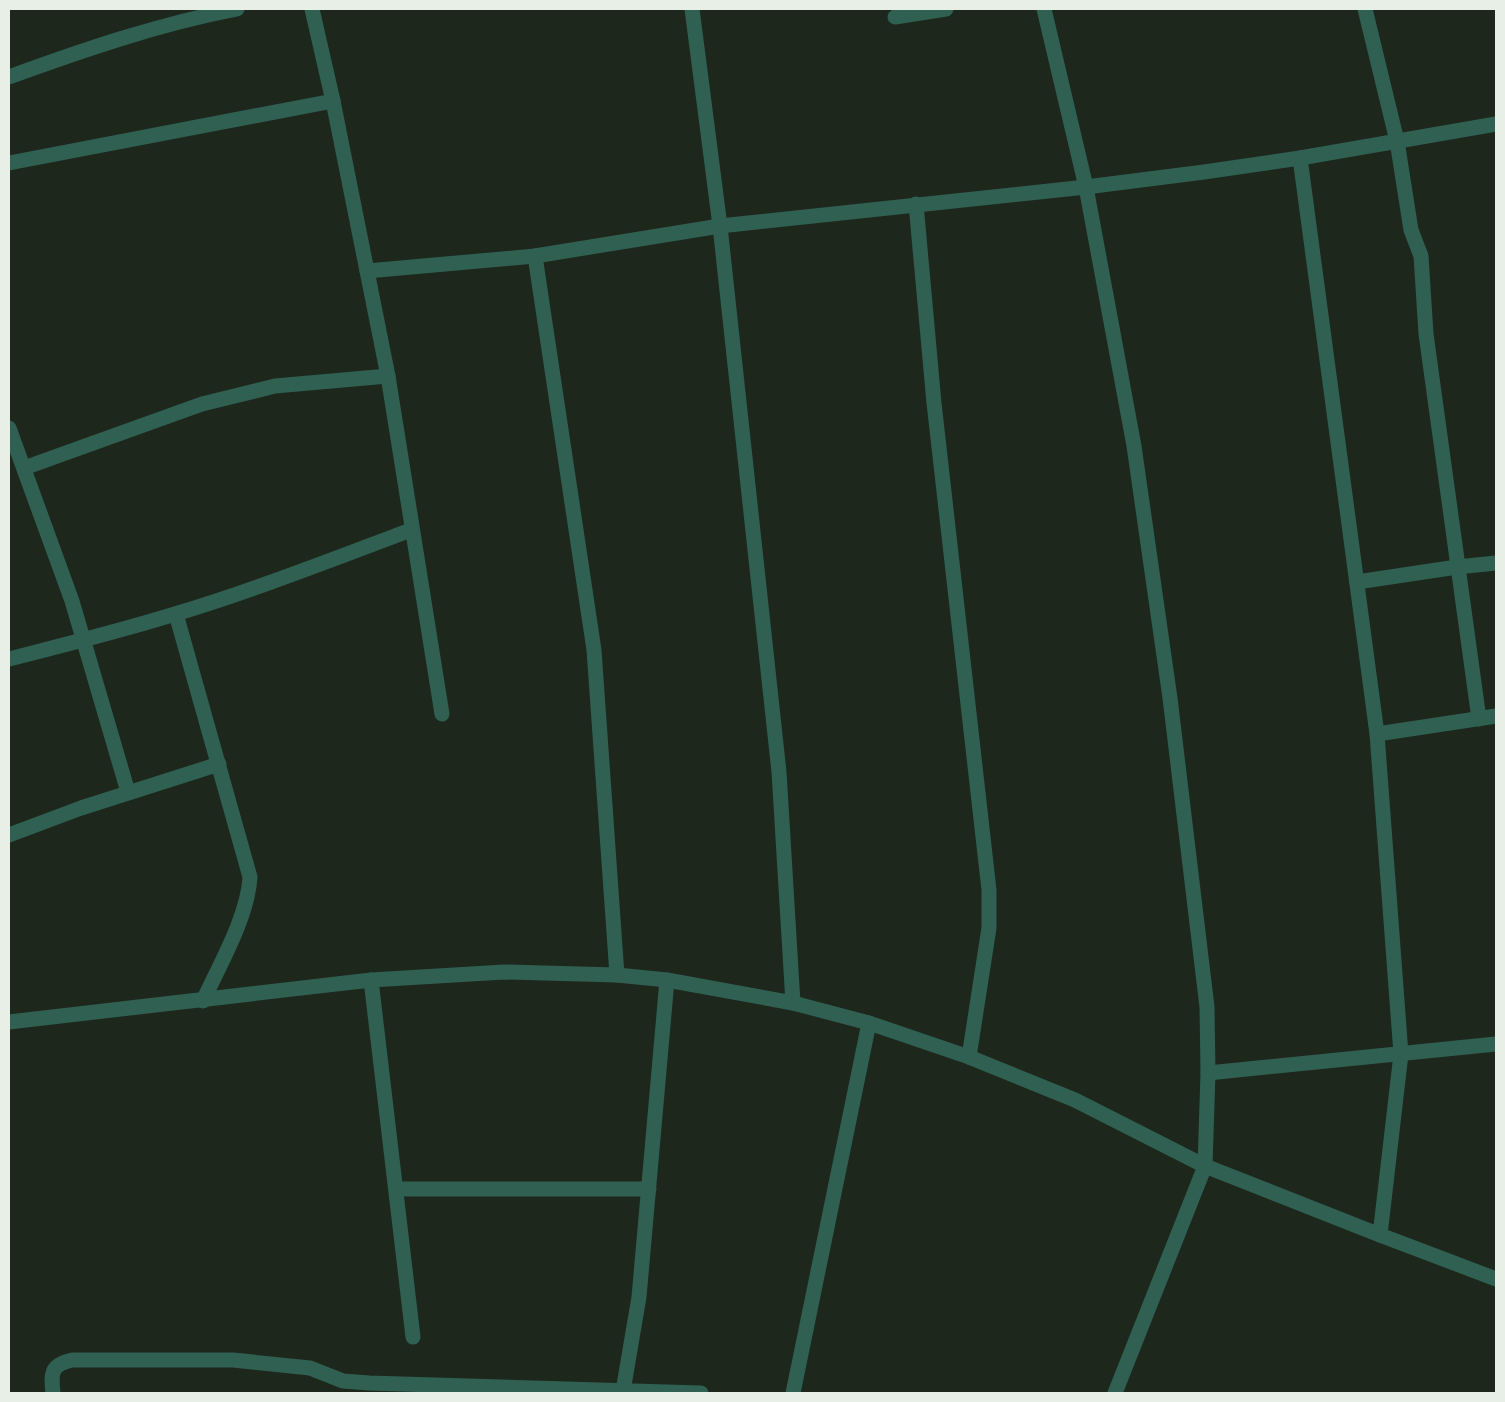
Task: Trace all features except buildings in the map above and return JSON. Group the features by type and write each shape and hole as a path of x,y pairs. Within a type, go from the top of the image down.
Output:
{"street":[{"path":"9,77 83,50 210,11 237,9"},
{"path":"312,9 333,101 388,376 411,530 442,714"},
{"path":"692,9 720,226 779,772 793,1003"},
{"path":"895,17 946,9"},
{"path":"1044,9 1086,187 1134,446 1170,698 1207,1007 1208,1073 1205,1166 1115,1393"},
{"path":"1365,9 1396,141 1410,223 1421,256 1426,334 1479,719"},
{"path":"9,163 333,101"},
{"path":"367,271 535,256 720,226 1086,187 1204,172 1300,158 1496,124"},
{"path":"1300,158 1377,734 1401,1054 1380,1236"},
{"path":"916,204 934,403 989,890 989,928 969,1057"},
{"path":"535,256 594,650 617,975"},
{"path":"24,468 211,402 276,386 388,376"},
{"path":"9,428 72,601 128,792"},
{"path":"9,658 84,640 176,614 248,590 411,530"},
{"path":"1357,582 1496,563"},
{"path":"176,614 250,877 250,893 242,915 203,1001"},
{"path":"1377,734 1496,716"},
{"path":"9,834 128,792 219,764"},
{"path":"9,1022 371,980 504,972 617,975 667,980 793,1003 869,1023 969,1057 1075,1100 1205,1166 1380,1236 1496,1279"},
{"path":"371,980 413,1337"},
{"path":"624,1391 639,1297 667,980"},
{"path":"793,1393 869,1023"},
{"path":"1208,1073 1496,1044"},
{"path":"396,1189 649,1189"},
{"path":"53,1393 51,1377 56,1366 72,1360 233,1360 310,1368 343,1381 369,1383 701,1393"}]}
